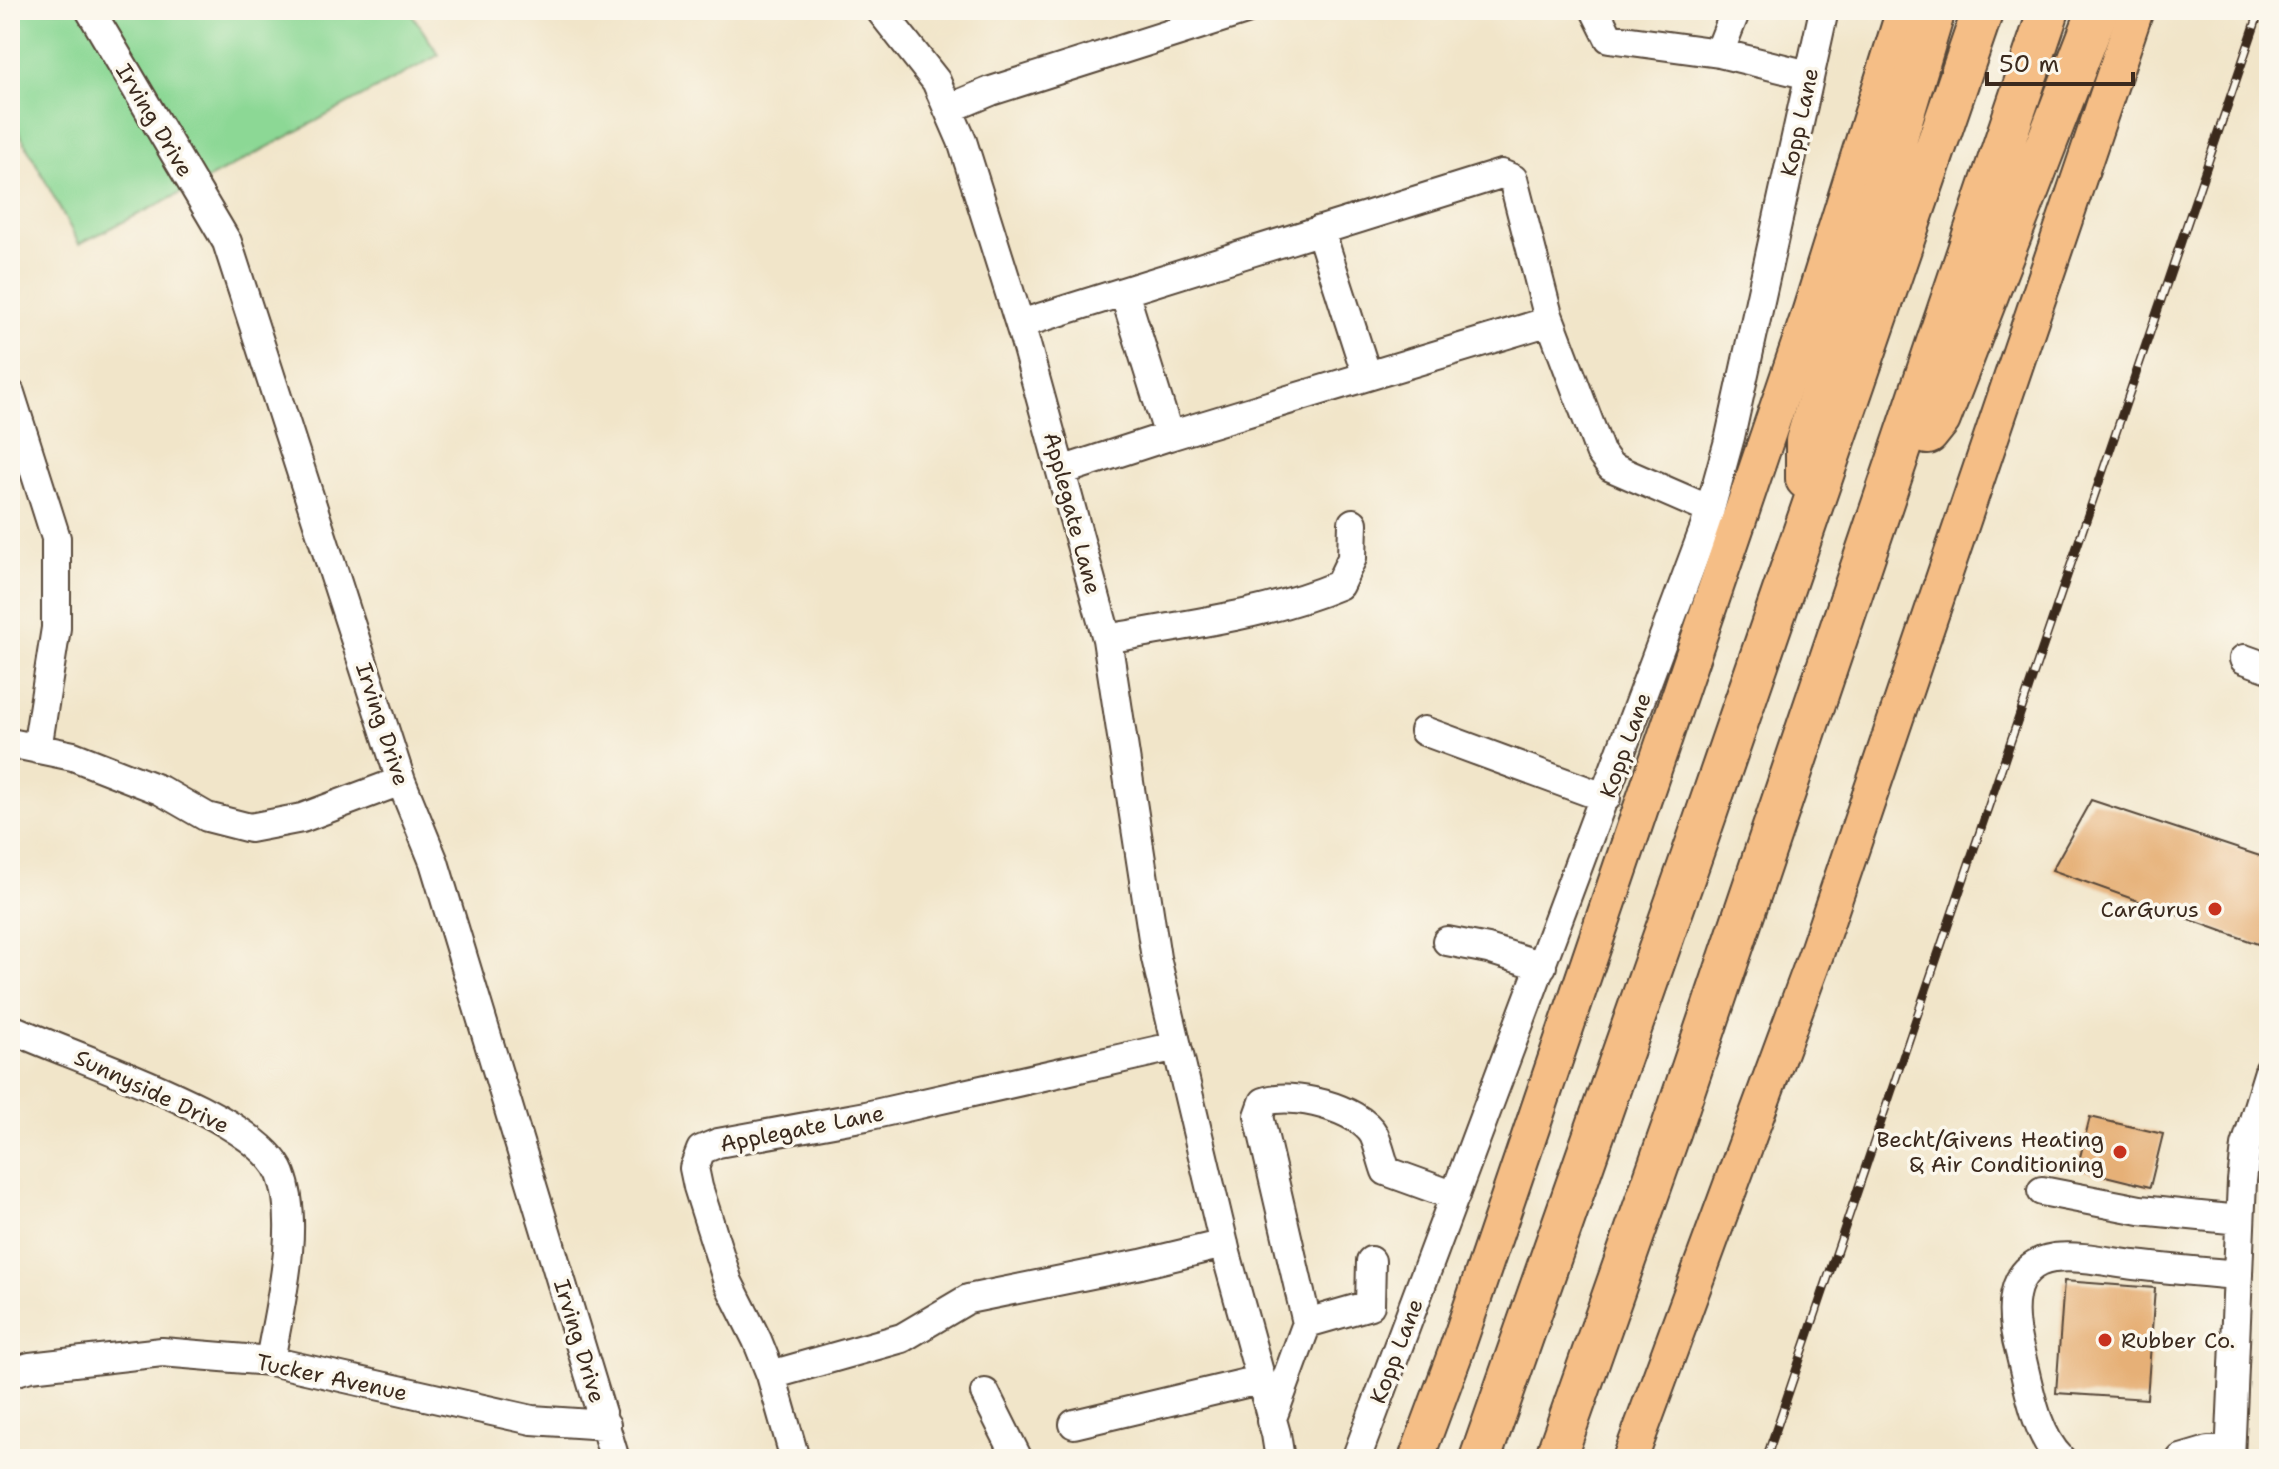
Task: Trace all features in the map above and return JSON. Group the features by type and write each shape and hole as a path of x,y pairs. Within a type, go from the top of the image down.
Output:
{"highway":[{"path":"1806,525 1806,441 1935,10"},
{"path":"1480,1459 1983,10"},
{"path":"1555,1459 1671,1130 2049,10"},
{"path":"1892,477 1940,419 2098,10"}],"main road":[{"path":"1416,1459 1455,1354 1802,335 1904,10"},
{"path":"1630,1459 1816,954 2136,10"}],"street":[{"name":"Applegate Lane","path":"880,10 936,81 962,141 1020,324 1061,471 1107,639 1156,958 1224,1244 1280,1459"},
{"path":"948,109 991,91 1246,10"},
{"path":"1595,10 1609,38 1719,53 1809,75"},
{"path":"1719,53 1736,10"},
{"name":"Kopp Lane","path":"1356,1459 1606,798 1710,510 1730,437 1824,10"},
{"name":"Irving Drive","path":"91,12 227,242 401,781 434,862 615,1459"},
{"path":"1020,324 1501,174 1513,179 1548,315 1600,452 1611,467 1710,510"},
{"path":"1320,230 1367,376"},
{"path":"1124,292 1169,436"},
{"path":"1061,471 1540,324 1548,315"},
{"path":"10,393 19,453 56,538 56,628 24,746 73,756 160,790 207,817 250,828 302,818 401,781"},
{"path":"1107,639 1214,622 1305,599 1339,585 1352,558 1353,523"},
{"path":"1424,731 1606,798"},
{"path":"1447,941 1488,949 1542,966"},
{"name":"Sunnyside Drive","path":"10,1028 142,1082 219,1120 254,1140 281,1172 290,1218 285,1273 270,1361"},
{"name":"Applegate Lane","path":"795,1459 771,1375 728,1282 702,1201 694,1168 701,1150 718,1143 866,1116 1177,1046"},
{"path":"2181,1459 2208,1451 2230,1455 2246,1146 2267,1086"},
{"path":"1271,1421 1307,1323 1259,1116 1264,1102 1275,1097 1333,1106 1358,1118 1373,1133 1386,1171 1455,1196"},
{"path":"2042,1191 2140,1210 2240,1220"},
{"path":"771,1375 902,1338 968,1299 1224,1244"},
{"path":"2061,1459 2049,1447 2015,1334 2014,1287 2030,1267 2053,1258 2080,1259 2238,1275"},
{"path":"1370,1305 1371,1261"},
{"path":"1307,1323 1370,1305 1407,1323"},
{"name":"Tucker Avenue","path":"10,1373 30,1367 162,1352 270,1361 532,1420 606,1425"},
{"path":"1074,1424 1259,1380"},
{"path":"985,1393 1018,1459"}],"green space":[{"path":"10,10 409,10 439,55 199,184 79,244 10,115"}],"building":[{"name":"CarGurus","path":"2091,800 2269,859 2269,948 2052,870"},
{"name":"Becht/Givens Heating & Air Conditioning","path":"2090,1117 2163,1134 2150,1187 2077,1169"},
{"name":"Rubber Co.","path":"2064,1281 2155,1288 2147,1399 2056,1393"}],"railway":[{"path":"1766,1459 2260,10"}],"place":[{"name":"CarGurus","path":"2215,909"},
{"name":"Becht/Givens Heating & Air Conditioning","path":"2120,1152"},
{"name":"Rubber Co.","path":"2105,1340"}]}
